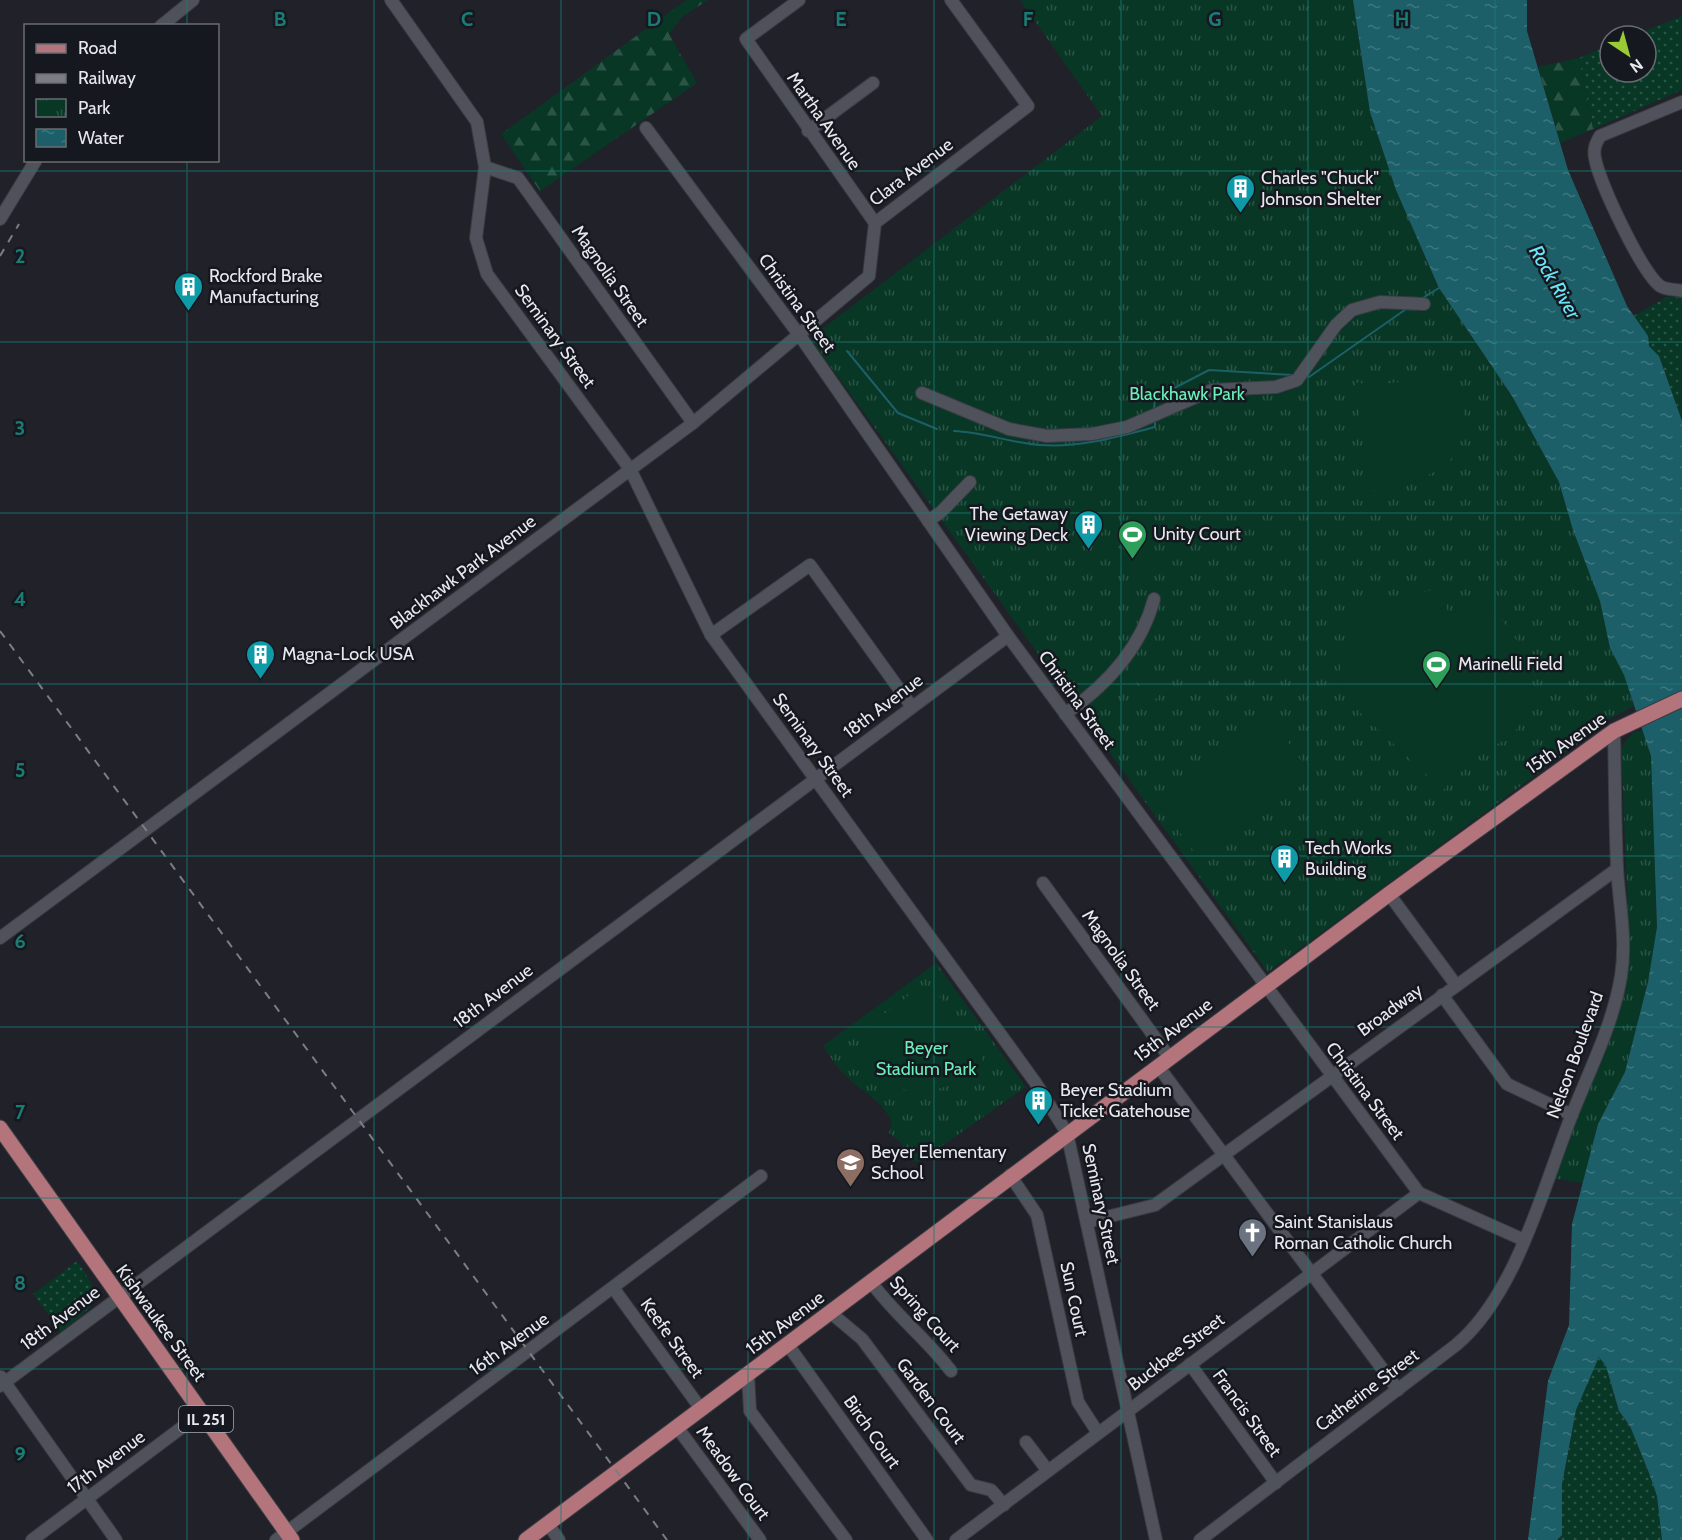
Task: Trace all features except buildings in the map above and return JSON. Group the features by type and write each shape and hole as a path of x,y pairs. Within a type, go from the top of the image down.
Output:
{"main road":[{"name":"15th Avenue","path":"526,1540 831,1313 1010,1175 1389,894 1614,731 1682,699"},
{"name":"Kishwaukee Street","path":"0,1128 201,1413 285,1537"}],"street":[{"path":"163,24 193,0"},
{"name":"Seminary Street","path":"391,0 477,122 485,167 476,238 487,274 630,470 711,635 1035,1082 1067,1133 1126,1413 1156,1540"},
{"name":"Martha Avenue","path":"798,0 746,39 808,131 875,223"},
{"name":"Clara Avenue","path":"800,336 869,276 875,223 1028,106 951,0"},
{"path":"808,131 873,82"},
{"path":"1681,290 1664,288 1657,284 1616,216 1594,156 1595,145 1600,136 1682,102"},
{"name":"Christina Street","path":"646,128 800,336 1008,636 1330,1076 1419,1193 1524,1240"},
{"path":"0,219 35,162"},
{"name":"Magnolia Street","path":"485,167 518,178 693,423"},
{"path":"922,393 1009,429 1047,436 1092,434 1127,427 1212,390 1276,387 1297,380 1336,325 1352,310 1380,302 1424,304"},
{"name":"Blackhawk Park Avenue","path":"0,938 693,423 800,336"},
{"path":"928,521 941,512 970,482"},
{"path":"711,635 810,565 912,707"},
{"path":"1065,714 1112,676 1148,622 1154,598"},
{"name":"18th Avenue","path":"2,1381 1008,636"},
{"name":"Nelson Boulevard","path":"1524,1240 1609,1025 1621,975 1624,924 1617,869 1614,731"},
{"name":"Broadway","path":"1087,1222 1155,1205 1617,869"},
{"name":"Magnolia Street","path":"1043,883 1164,1061 1224,1155 1398,1390"},
{"path":"1389,894 1456,985"},
{"path":"1442,995 1507,1084 1572,1115"},
{"name":"Sun Court","path":"1010,1175 1037,1215 1078,1402 1098,1433"},
{"name":"16th Avenue","path":"285,1537 761,1176"},
{"name":"Buckbee Street","path":"956,1540 1419,1193"},
{"name":"Catherine Street","path":"1200,1540 1473,1331 1490,1309 1524,1240"},
{"name":"Spring Court","path":"871,1282 889,1308 930,1343 951,1371"},
{"name":"Keefe Street","path":"614,1289 701,1409"},
{"name":"Garden Court","path":"831,1313 862,1339 971,1485 991,1490 1004,1505"},
{"name":"Birch Court","path":"788,1345 927,1540"},
{"name":"Francis Street","path":"1190,1364 1276,1483"},
{"path":"748,1375 750,1411 846,1540"},
{"path":"2,1381 116,1540"},
{"name":"17th Avenue","path":"32,1540 201,1413"},
{"name":"Meadow Court","path":"677,1427 760,1540"},
{"path":"1026,1442 1048,1471"},
{"path":"548,1524 559,1540"}],"green space":[{"path":"686,0 708,0 682,17 669,34 697,83 540,191 501,134"},
{"name":"Blackhawk Park","path":"1020,0 1353,0 1370,112 1396,190 1439,288 1512,396 1559,482 1573,530 1600,601 1610,648 1624,675 1634,706 1602,723 1598,729 1268,972 810,338 1102,116"},
{"path":"1682,16 1682,90 1593,129 1579,58 1598,50 1598,84 1658,84 1658,26"},
{"path":"1579,58 1593,129 1560,143 1538,67"},
{"path":"1669,296 1682,298 1682,421 1659,356 1649,346 1633,316"},
{"path":"1454,375 1463,407 1463,430 1456,451 1450,460 1435,471 1407,485 1389,490 1369,490 1358,404 1349,397 1349,392 1358,382 1368,386"},
{"name":"Unity Court","path":"1115,548 1150,553 1148,571 1113,566"},
{"name":"Marinelli Field","path":"1441,588 1448,612 1457,613 1487,600 1527,654 1533,686 1530,705 1522,722 1511,736 1477,756 1443,790 1351,704 1344,691 1340,668 1348,621 1347,608"},
{"path":"1144,664 1168,685 1156,699 1132,678"},
{"path":"1270,717 1313,777 1200,860 1156,800"},
{"path":"1642,730 1651,756 1657,927 1648,982 1625,1072 1598,1124 1583,1183 1552,1178 1630,959 1621,747 1633,733"},
{"name":"Beyer Stadium Park","path":"936,963 1026,1087 919,1162 909,1160 902,1145 889,1133 892,1122 882,1107 843,1073 823,1046"},
{"path":"919,988 934,989 983,1059 972,1070 946,1086 932,1091 918,1092 904,1090 878,1072 862,1052 861,1042 862,1030"},
{"path":"77,1261 92,1286 95,1294 94,1301 83,1314 61,1332 33,1294"},
{"path":"1599,1357 1606,1366 1619,1411 1630,1426 1657,1496 1662,1540 1557,1540 1562,1535 1562,1484 1576,1410"}],"water":[{"name":"Rock River","path":"1353,0 1527,0 1527,31 1568,170 1627,306 1648,336 1649,346 1659,356 1682,421 1682,1540 1662,1540 1657,1496 1630,1426 1619,1411 1606,1366 1599,1357 1576,1410 1562,1484 1562,1535 1557,1540 1528,1540 1548,1381 1569,1325 1572,1224 1598,1124 1625,1072 1648,982 1657,927 1651,756 1624,675 1610,648 1600,601 1573,530 1559,482 1512,396 1439,288 1396,190 1370,112"}],"waterway":[{"path":"1421,299 1439,288"},
{"path":"1309,377 1409,307"},
{"path":"847,351 898,413 937,429"},
{"path":"1154,409 1155,398 1209,370 1293,375"},
{"path":"954,431 1029,444 1069,445 1098,441 1155,427 1155,421"}],"railway":[{"path":"0,256 19,224"},
{"path":"0,631 667,1540"}],"place":[{"name":"Charles \"Chuck\" Johnson Shelter","path":"1240,214"},
{"name":"Rockford Brake Manufacturing","path":"188,312"},
{"name":"The Getaway Viewing Deck","path":"1089,550"},
{"name":"Unity Court","path":"1132,560"},
{"name":"Magna-Lock USA","path":"261,680"},
{"name":"Marinelli Field","path":"1437,690"},
{"name":"Tech Works Building","path":"1284,884"},
{"name":"Beyer Stadium Ticket Gatehouse","path":"1039,1126"},
{"name":"Beyer Elementary School","path":"850,1188"},
{"name":"Saint Stanislaus Roman Catholic Church","path":"1253,1258"}]}
